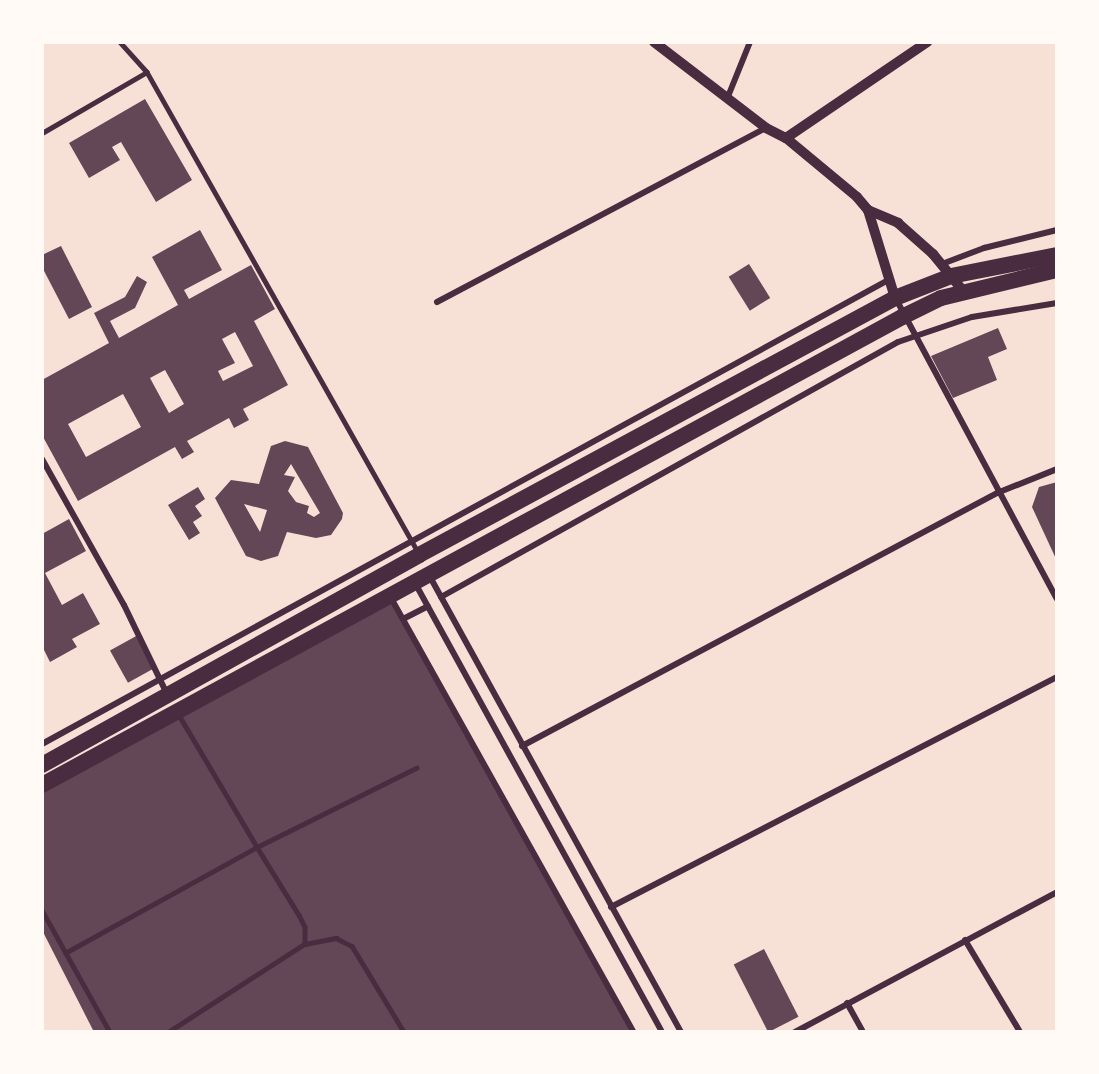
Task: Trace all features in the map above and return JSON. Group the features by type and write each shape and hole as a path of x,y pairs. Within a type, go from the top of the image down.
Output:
{"highway":[{"path":"42,765 168,695 415,548 946,270 1057,255"},
{"path":"42,785 941,297 1057,270"}],"street":[{"path":"654,42 766,128 786,138 868,210 898,223 946,270 964,292"},
{"path":"727,99 750,42"},
{"path":"786,138 927,42"},
{"path":"437,302 766,128"},
{"path":"868,210 902,317 1057,599"},
{"path":"946,270 984,248 1057,230"},
{"path":"42,744 160,679 415,548 890,279"},
{"path":"441,597 912,335 972,317 1057,303"},
{"path":"42,459 124,605 168,695"},
{"path":"522,746 997,493 1057,469"},
{"path":"422,578 441,597 681,1032"},
{"path":"422,578 428,606 662,1032"},
{"path":"390,596 634,1032"},
{"path":"403,619 428,606"},
{"path":"611,907 1057,677"},
{"path":"795,1032 1057,892"},
{"path":"965,940 1020,1032"},
{"path":"847,1003 863,1032"}],"lane":[{"path":"120,42 147,72 415,548"},
{"path":"42,133 147,72"},
{"path":"168,695 299,915 304,927 305,944"},
{"path":"65,953 257,847 416,768"},
{"path":"42,910 110,1032"},
{"path":"168,1032 305,944 336,938 352,946 404,1032"}],"building":[{"path":"145,99 192,180 156,202 121,142 112,147 120,160 89,178 69,143"},
{"path":"200,230 222,270 184,290 189,299 251,265 275,309 254,321 288,385 243,409 249,420 234,428 229,418 187,441 194,452 182,459 175,447 78,501 42,435 42,380 109,343 94,313 125,297 137,276 147,282 135,308 110,321 119,338 178,305 152,257","holes":["235,332 253,366 223,381 218,371 235,363 222,339","165,370 184,404 169,413 150,378","123,394 141,427 86,457 68,424"]},
{"path":"61,246 92,307 69,319 42,267 42,255"},
{"path":"749,264 770,298 750,311 729,277"},
{"path":"998,328 1007,349 988,357 997,380 953,398 931,356"},
{"path":"285,441 308,447 343,513 342,519 331,535 316,538 287,532 278,556 261,561 246,556 215,498 231,480 259,484 271,446","holes":["291,464 320,513 314,517 307,513 309,506 296,502 288,491 295,477 284,475","244,504 267,510 260,532"]},
{"path":"1057,482 1057,561 1032,507 1039,487"},
{"path":"198,487 205,499 195,506 202,516 193,522 200,533 189,540 168,505"},
{"path":"69,519 86,551 45,573 62,605 83,593 100,624 72,639 77,647 50,662 42,646 42,534"},
{"path":"390,596 633,1032 94,1032 42,930 42,785"},
{"path":"138,635 156,667 128,683 110,651"},
{"path":"764,949 799,1017 768,1032 734,964"}]}
